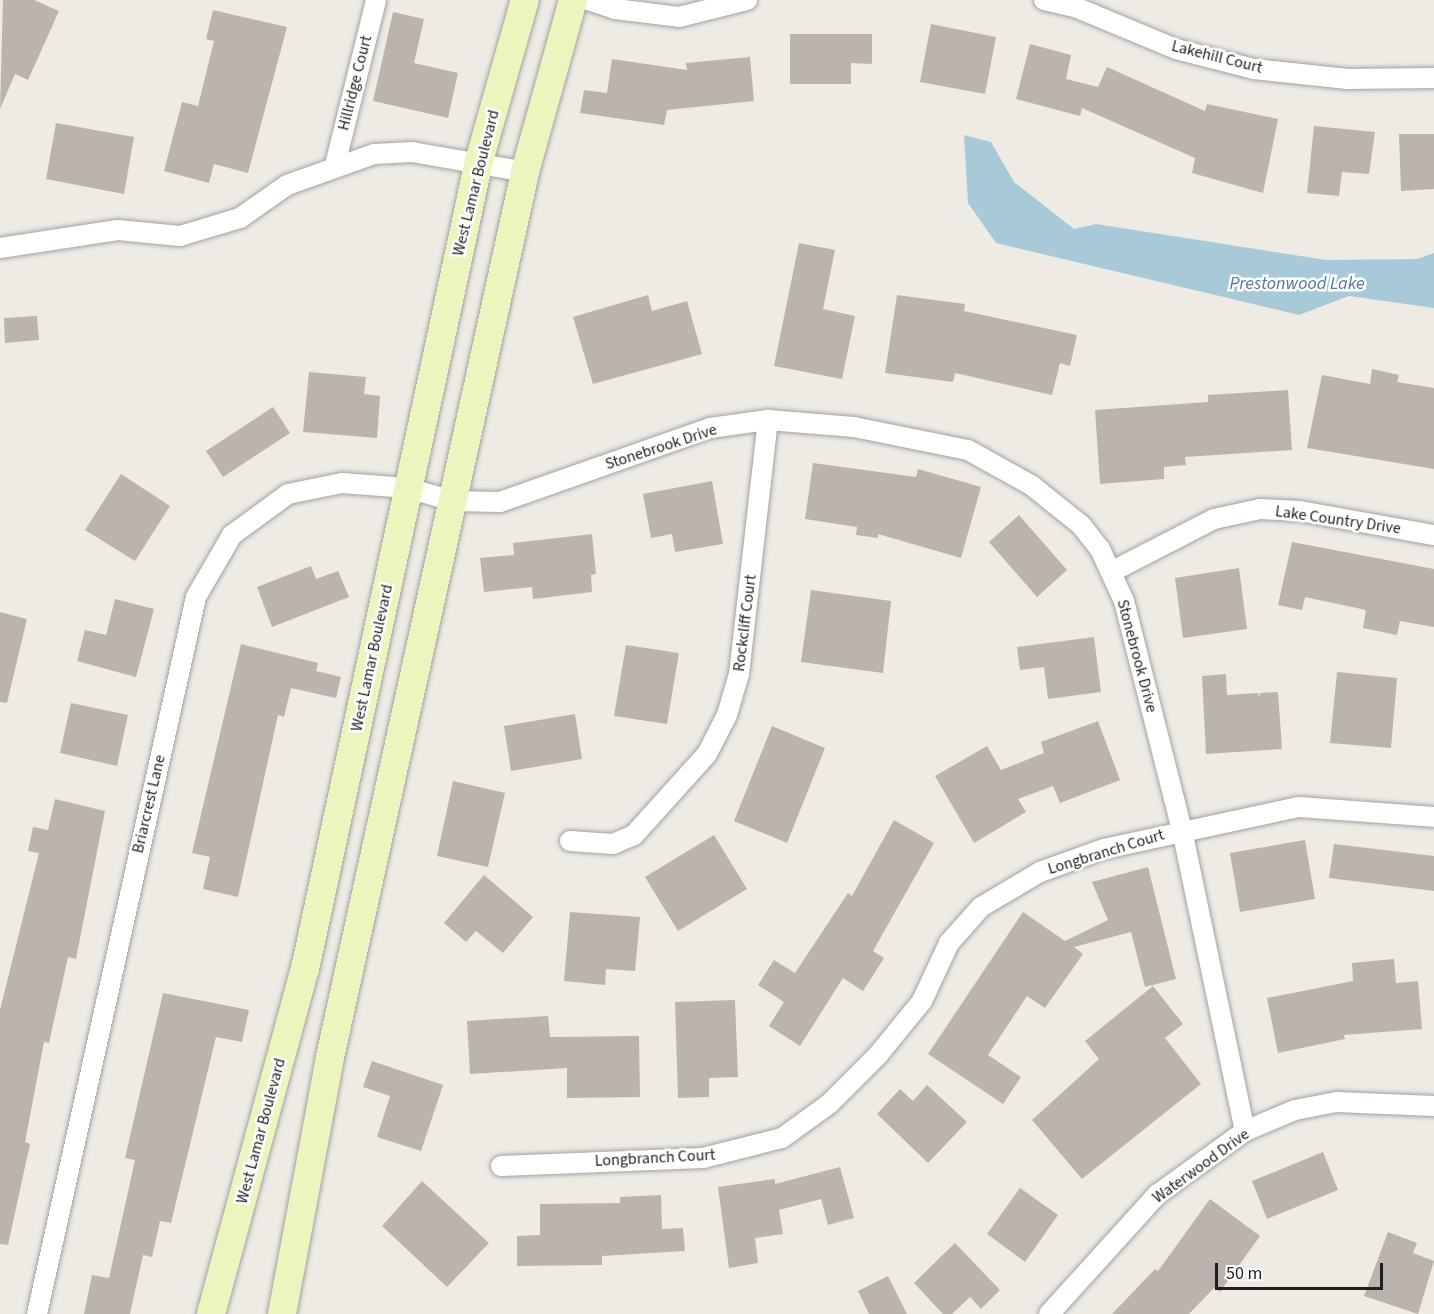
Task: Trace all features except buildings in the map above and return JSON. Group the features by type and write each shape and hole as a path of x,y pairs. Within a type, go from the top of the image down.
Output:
{"main road":[{"name":"West Lamar Boulevard","path":"211,1314 305,969 478,161 525,0"},
{"path":"282,1314 330,1057 525,172 573,0"}],"street":[{"name":"Hillridge Court","path":"335,165 376,0"},
{"path":"588,0 615,9 679,17 747,0"},
{"name":"Lakehill Court","path":"1044,0 1076,7 1176,49 1254,69 1347,79 1434,78"},
{"path":"0,248 118,230 180,236 240,218 287,185 335,165 374,154 412,152 478,161 525,172"},
{"name":"Stonebrook Drive","path":"453,501 500,502 710,428 768,420 854,427 968,450 1031,485 1081,525 1111,572 1124,601 1182,830 1245,1131"},
{"name":"Rockcliff Court","path":"570,841 613,844 634,835 707,754 727,715 740,674 768,420"},
{"name":"Briarcrest Lane","path":"37,1314 196,597 232,535 288,494 342,483 408,488 453,501"},
{"name":"Lake Country Drive","path":"1111,572 1214,519 1260,509 1300,511 1434,535"},
{"name":"Longbranch Court","path":"501,1166 703,1158 782,1138 829,1104 879,1055 922,1001 949,943 981,907 1040,872 1104,849 1182,830 1299,807 1434,817"},
{"name":"Waterwood Drive","path":"1049,1314 1158,1194 1245,1131 1295,1110 1336,1102 1434,1106"}],"water":[{"name":"Prestonwood Lake","path":"964,135 991,142 1014,182 1074,229 1096,224 1326,260 1417,259 1434,253 1434,308 1349,296 1299,315 996,243 968,203"}]}
